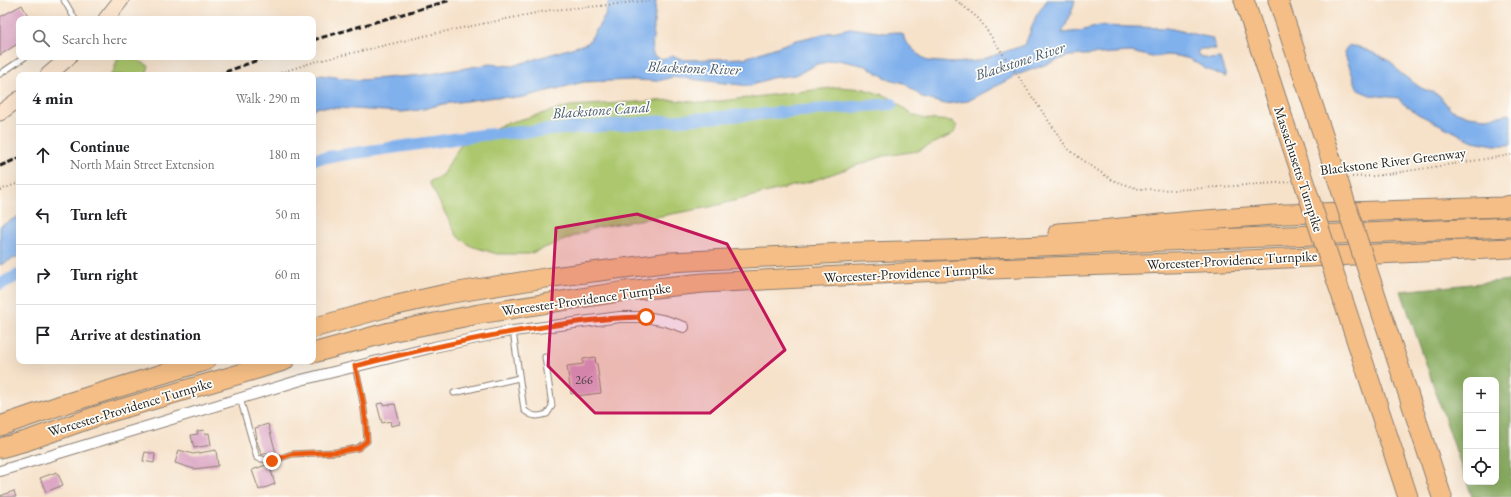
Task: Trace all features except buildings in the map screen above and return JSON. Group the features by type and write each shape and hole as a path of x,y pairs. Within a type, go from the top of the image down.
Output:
{"highway":[{"name":"Massachusetts Turnpike","path":"1244,0 1408,497"},
{"path":"1278,0 1442,497"},
{"path":"861,252 918,241 1101,230 1286,214 1502,207 1511,205"},
{"name":"Worcester-Providence Turnpike","path":"316,327 388,307 446,294 552,277 671,262 861,252 946,250 1511,227"},
{"name":"Worcester-Providence Turnpike","path":"316,352 390,332 479,314 626,291 703,283 959,270 1201,262 1511,248"},
{"name":"Worcester-Providence Turnpike","path":"0,426 64,404 195,364"},
{"name":"Worcester-Providence Turnpike","path":"0,448 26,441 97,416 274,364"},
{"path":"0,419 64,404"},
{"path":"0,452 26,441"}],"street":[{"path":"108,16 121,0"},
{"path":"52,72 66,60"},
{"path":"0,113 16,101"},
{"path":"0,471 301,380 434,347 513,331 620,317 646,317 666,321 684,327"}],"lane":[{"path":"64,0 74,16"},
{"path":"0,74 21,60"},
{"path":"513,331 524,410 530,415 539,417 547,414 552,406 545,357"},
{"path":"240,398 257,458 272,461 292,454 358,448 367,441 366,417 362,389 355,366"},
{"path":"454,393 519,378"}],"path":[{"path":"282,72 314,62 445,31 551,10 652,0"},
{"path":"956,0 968,8 979,19 1067,148 1112,180 1139,189 1175,190 1291,182"},
{"name":"Blackstone River Greenway","path":"1352,178 1375,176 1511,154"},
{"path":"0,190 16,184"}],"highlighted area":[{"path":"637,214 727,244 785,350 710,413 595,413 548,366 556,228"}],"green space":[{"path":"117,60 139,60 149,66 147,72 112,72"},
{"path":"839,87 864,89 889,97 913,115 925,119 952,121 957,126 956,131 951,135 918,151 884,156 812,181 710,207 595,228 529,254 497,254 471,246 457,236 429,182 442,175 461,144 504,124 570,106 673,100 704,103"},
{"path":"1511,280 1511,497 1472,497 1468,485 1499,485 1499,377 1463,377 1463,471 1401,291"}],"water":[{"name":"Blackstone River","path":"609,0 656,0 652,51 654,56 661,59 673,56 685,60 745,58 797,40 850,28 903,34 905,41 927,61 954,63 977,61 1025,45 1036,16 1047,0 1075,0 1071,14 1062,33 1080,31 1099,26 1168,28 1212,38 1216,49 1200,49 1197,53 1205,58 1220,58 1226,77 1204,68 1190,59 1178,56 1166,55 1152,57 1131,52 1069,56 1017,75 968,101 945,104 923,98 904,83 886,78 866,66 838,60 817,64 796,75 771,78 750,86 673,77 657,81 634,80 584,82 519,98 496,97 443,104 419,110 402,112 320,107 316,108 316,76 320,75 359,80 424,75 490,64 512,66 588,43 605,16"},
{"path":"1356,46 1391,62 1400,73 1421,88 1439,95 1450,109 1468,116 1486,118 1511,114 1511,145 1494,145 1473,141 1418,114 1401,102 1399,98 1370,95 1358,90 1344,52 1347,47"},
{"path":"16,218 16,257 0,265 0,226"}],"waterway":[{"name":"Blackstone Canal","path":"316,159 482,135 892,104"},
{"name":"Blackstone Canal","path":"0,284 16,276"}],"railway":[{"path":"316,39 451,0"},
{"path":"225,72 258,60"},
{"path":"0,166 16,159"}],"route":[{"path":"272,461 292,454 336,452 358,448 367,441 366,417 362,389 355,366 506,332 620,317 646,317"}]}
